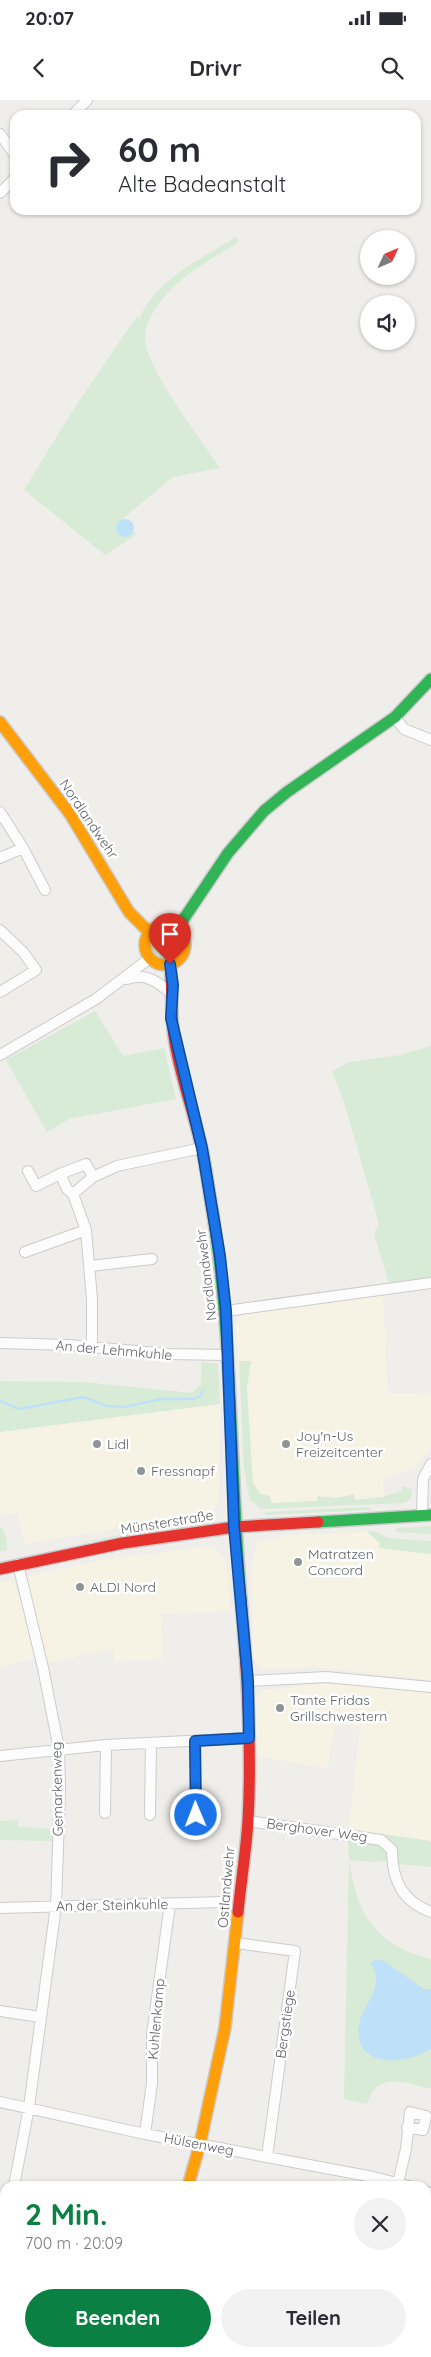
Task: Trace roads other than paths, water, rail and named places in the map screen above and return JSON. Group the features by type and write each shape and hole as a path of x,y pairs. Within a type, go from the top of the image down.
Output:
{"main road":[{"path":"177,929 244,832 264,811 287,792 395,717 431,680"},
{"name":"Nordlandwehr","path":"0,722 70,814 130,912 150,933"},
{"path":"166,925 177,929 184,940 184,952 176,962 159,964 150,958 146,945 154,928 166,925"},
{"name":"Nordlandwehr","path":"170,964 173,985 171,1018 174,1038 202,1148 220,1256 226,1311 234,1527"},
{"name":"Münsterstraße","path":"0,1569 123,1543 234,1527 427,1515"},
{"name":"Ostlandwehr","path":"189,2181 200,2144 225,2028 248,1821 248,1681 234,1527"}],"street":[{"path":"77,110 86,100"},
{"path":"0,134 10,148"},
{"path":"0,194 10,183"},
{"path":"395,717 404,729 431,740"},
{"path":"0,812 23,848 45,890"},
{"path":"0,858 23,848"},
{"path":"0,930 23,952 36,970 0,992"},
{"path":"0,1055 68,1017 150,958"},
{"path":"121,980 137,975 150,978 172,994"},
{"path":"73,1194 93,1177 117,1166 202,1148"},
{"path":"28,1171 36,1186 86,1164 93,1177"},
{"path":"60,1174 67,1189 73,1194 86,1230 90,1266 92,1347"},
{"path":"25,1252 86,1230"},
{"path":"90,1266 152,1259"},
{"path":"226,1311 431,1283"},
{"name":"An der Lehmkuhle","path":"0,1343 92,1347 169,1354 228,1355"},
{"path":"427,1515 423,1479 431,1464"},
{"name":"Gemarkenweg","path":"15,2181 29,2107 56,1906 60,1787 59,1749 43,1668 18,1564"},
{"path":"248,1681 326,1677 431,1688"},
{"path":"0,1756 59,1749 249,1738"},
{"path":"195,1741 196,1815"},
{"path":"150,1815 151,1743"},
{"path":"105,1813 106,1746"},
{"name":"Berghover Weg","path":"248,1821 381,1840 392,1850 393,1873 404,1893 421,1908 431,1912"},
{"name":"An der Steinkuhle","path":"0,1908 224,1902"},
{"name":"Kuhlenkamp","path":"145,2134 152,2084 152,2034 170,1904"},
{"name":"Bergstiege","path":"236,1942 295,1951 267,2157"},
{"path":"0,2011 40,2017"},
{"name":"Hülsenweg","path":"0,2102 145,2134 388,2181"},
{"path":"398,2181 406,2150 407,2127"}],"water":[{"path":"125,519 131,522 134,528 131,534 125,537 119,534 116,528 119,522"},
{"path":"375,1959 384,1961 424,1989 431,1989 431,2049 413,2057 400,2060 386,2060 373,2057 363,2049 358,2031 361,2017 375,1987 376,1977 371,1964"}],"waterway":[{"path":"0,1401 19,1409 83,1397 107,1406 124,1407 161,1399 194,1399 200,1396 203,1391"}],"place":[{"name":"Lidl","path":"97,1444"},
{"name":"Joy'n-Us Freizeitcenter","path":"286,1444"},
{"name":"Fressnapf","path":"141,1471"},
{"name":"Matratzen Concord","path":"298,1562"},
{"name":"ALDI Nord","path":"80,1587"},
{"name":"Tante Fridas Grillschwestern","path":"280,1708"}]}
